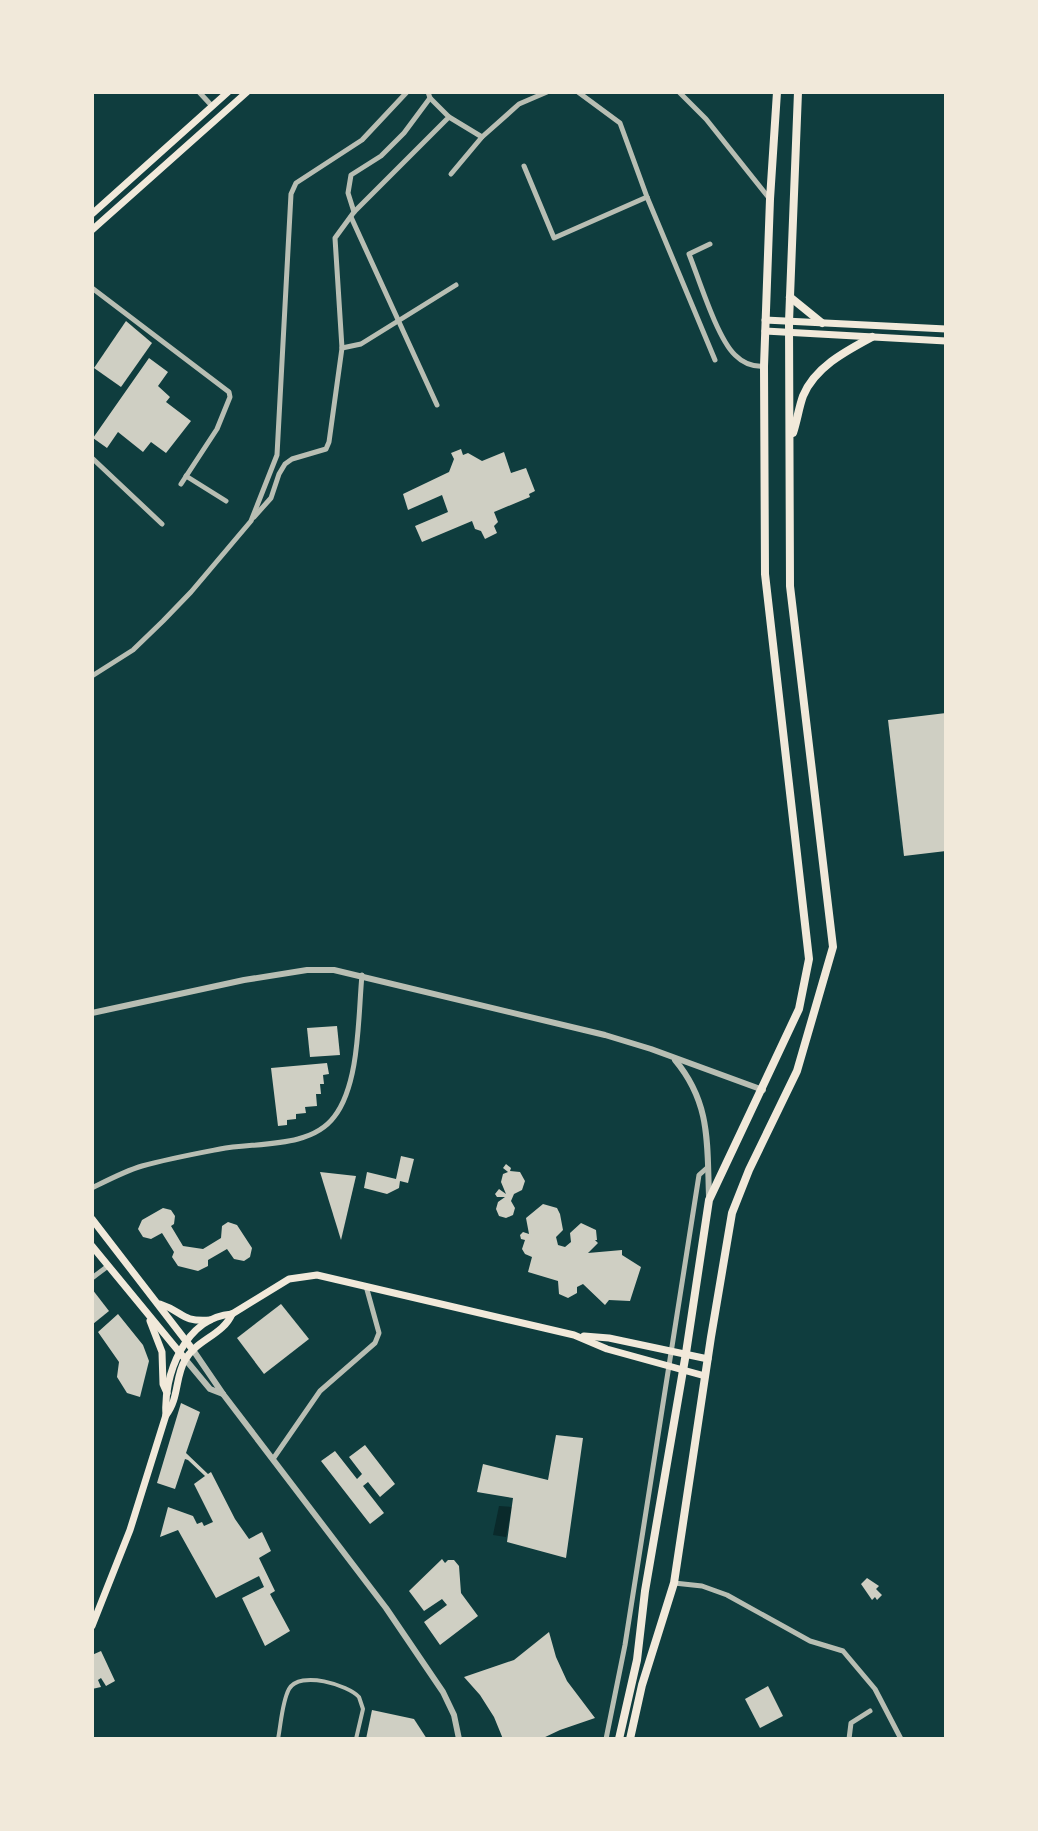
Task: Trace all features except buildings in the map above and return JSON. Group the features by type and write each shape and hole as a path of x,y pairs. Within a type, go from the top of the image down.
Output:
{"main road":[{"path":"92,214 228,92"},
{"path":"92,230 247,92"},
{"path":"619,1739 637,1660 645,1591 709,1200 799,1009 809,959 765,574 765,320 777,92"},
{"path":"630,1739 674,1583 732,1213 806,1048 833,947 790,586 789,322 798,92"},
{"path":"790,297 822,323"},
{"path":"765,320 946,329"},
{"path":"765,331 946,341"},
{"path":"791,439 804,395 813,380 830,361 872,337"},
{"path":"92,1219 193,1350"},
{"path":"92,1246 185,1359"},
{"path":"92,1626 130,1530 166,1415 167,1395 178,1352 186,1340 213,1320 232,1314 280,1283 301,1276 317,1275 574,1335 609,1338 708,1359"},
{"path":"158,1303 172,1308 186,1320 213,1320"},
{"path":"166,1415 173,1407 185,1359 228,1324 232,1314"},
{"path":"147,1315 162,1352 163,1384 167,1395"},
{"path":"574,1335 607,1349 705,1376"},
{"path":"637,1660 649,1663"}],"street":[{"path":"199,92 212,106"},
{"path":"251,521 277,455 291,194 296,183 362,140 407,92"},
{"path":"451,174 482,137 519,104 547,92"},
{"path":"578,92 620,123 647,197 715,360"},
{"path":"679,92 706,119 770,199"},
{"path":"437,405 352,215 348,193 351,175 388,149 429,95 449,117 482,137"},
{"path":"92,676 133,650 163,621 271,498 285,464 326,449 342,348 335,238 352,215 449,117"},
{"path":"524,166 554,238 647,197"},
{"path":"710,244 689,254 720,331 733,354 755,367 764,366"},
{"path":"342,348 361,344 456,285"},
{"path":"92,288 229,392 230,397 217,429 181,484"},
{"path":"92,458 162,524"},
{"path":"186,476 226,501"},
{"path":"92,1013 287,972 334,970 605,1035 763,1090"},
{"path":"92,1188 141,1166 221,1148 285,1141 315,1133 329,1123 342,1104 353,1065 362,975"},
{"path":"672,1057 692,1082 701,1105 707,1131 709,1200"},
{"path":"606,1739 625,1645 699,1175 708,1167"},
{"path":"92,1278 108,1266"},
{"path":"273,1459 320,1391 375,1343 379,1333 366,1286"},
{"path":"193,1350 223,1394 362,1574 443,1692 454,1715 459,1739"},
{"path":"185,1359 210,1389 223,1394"},
{"path":"674,1583 702,1586 727,1595 810,1641 843,1651 875,1689 901,1739"},
{"path":"278,1739 289,1690 295,1684 316,1680 344,1687 359,1697 363,1709 356,1739"},
{"path":"849,1739 851,1723 870,1711"}],"water":[{"path":"499,1506 512,1507 506,1537 493,1535"}]}
